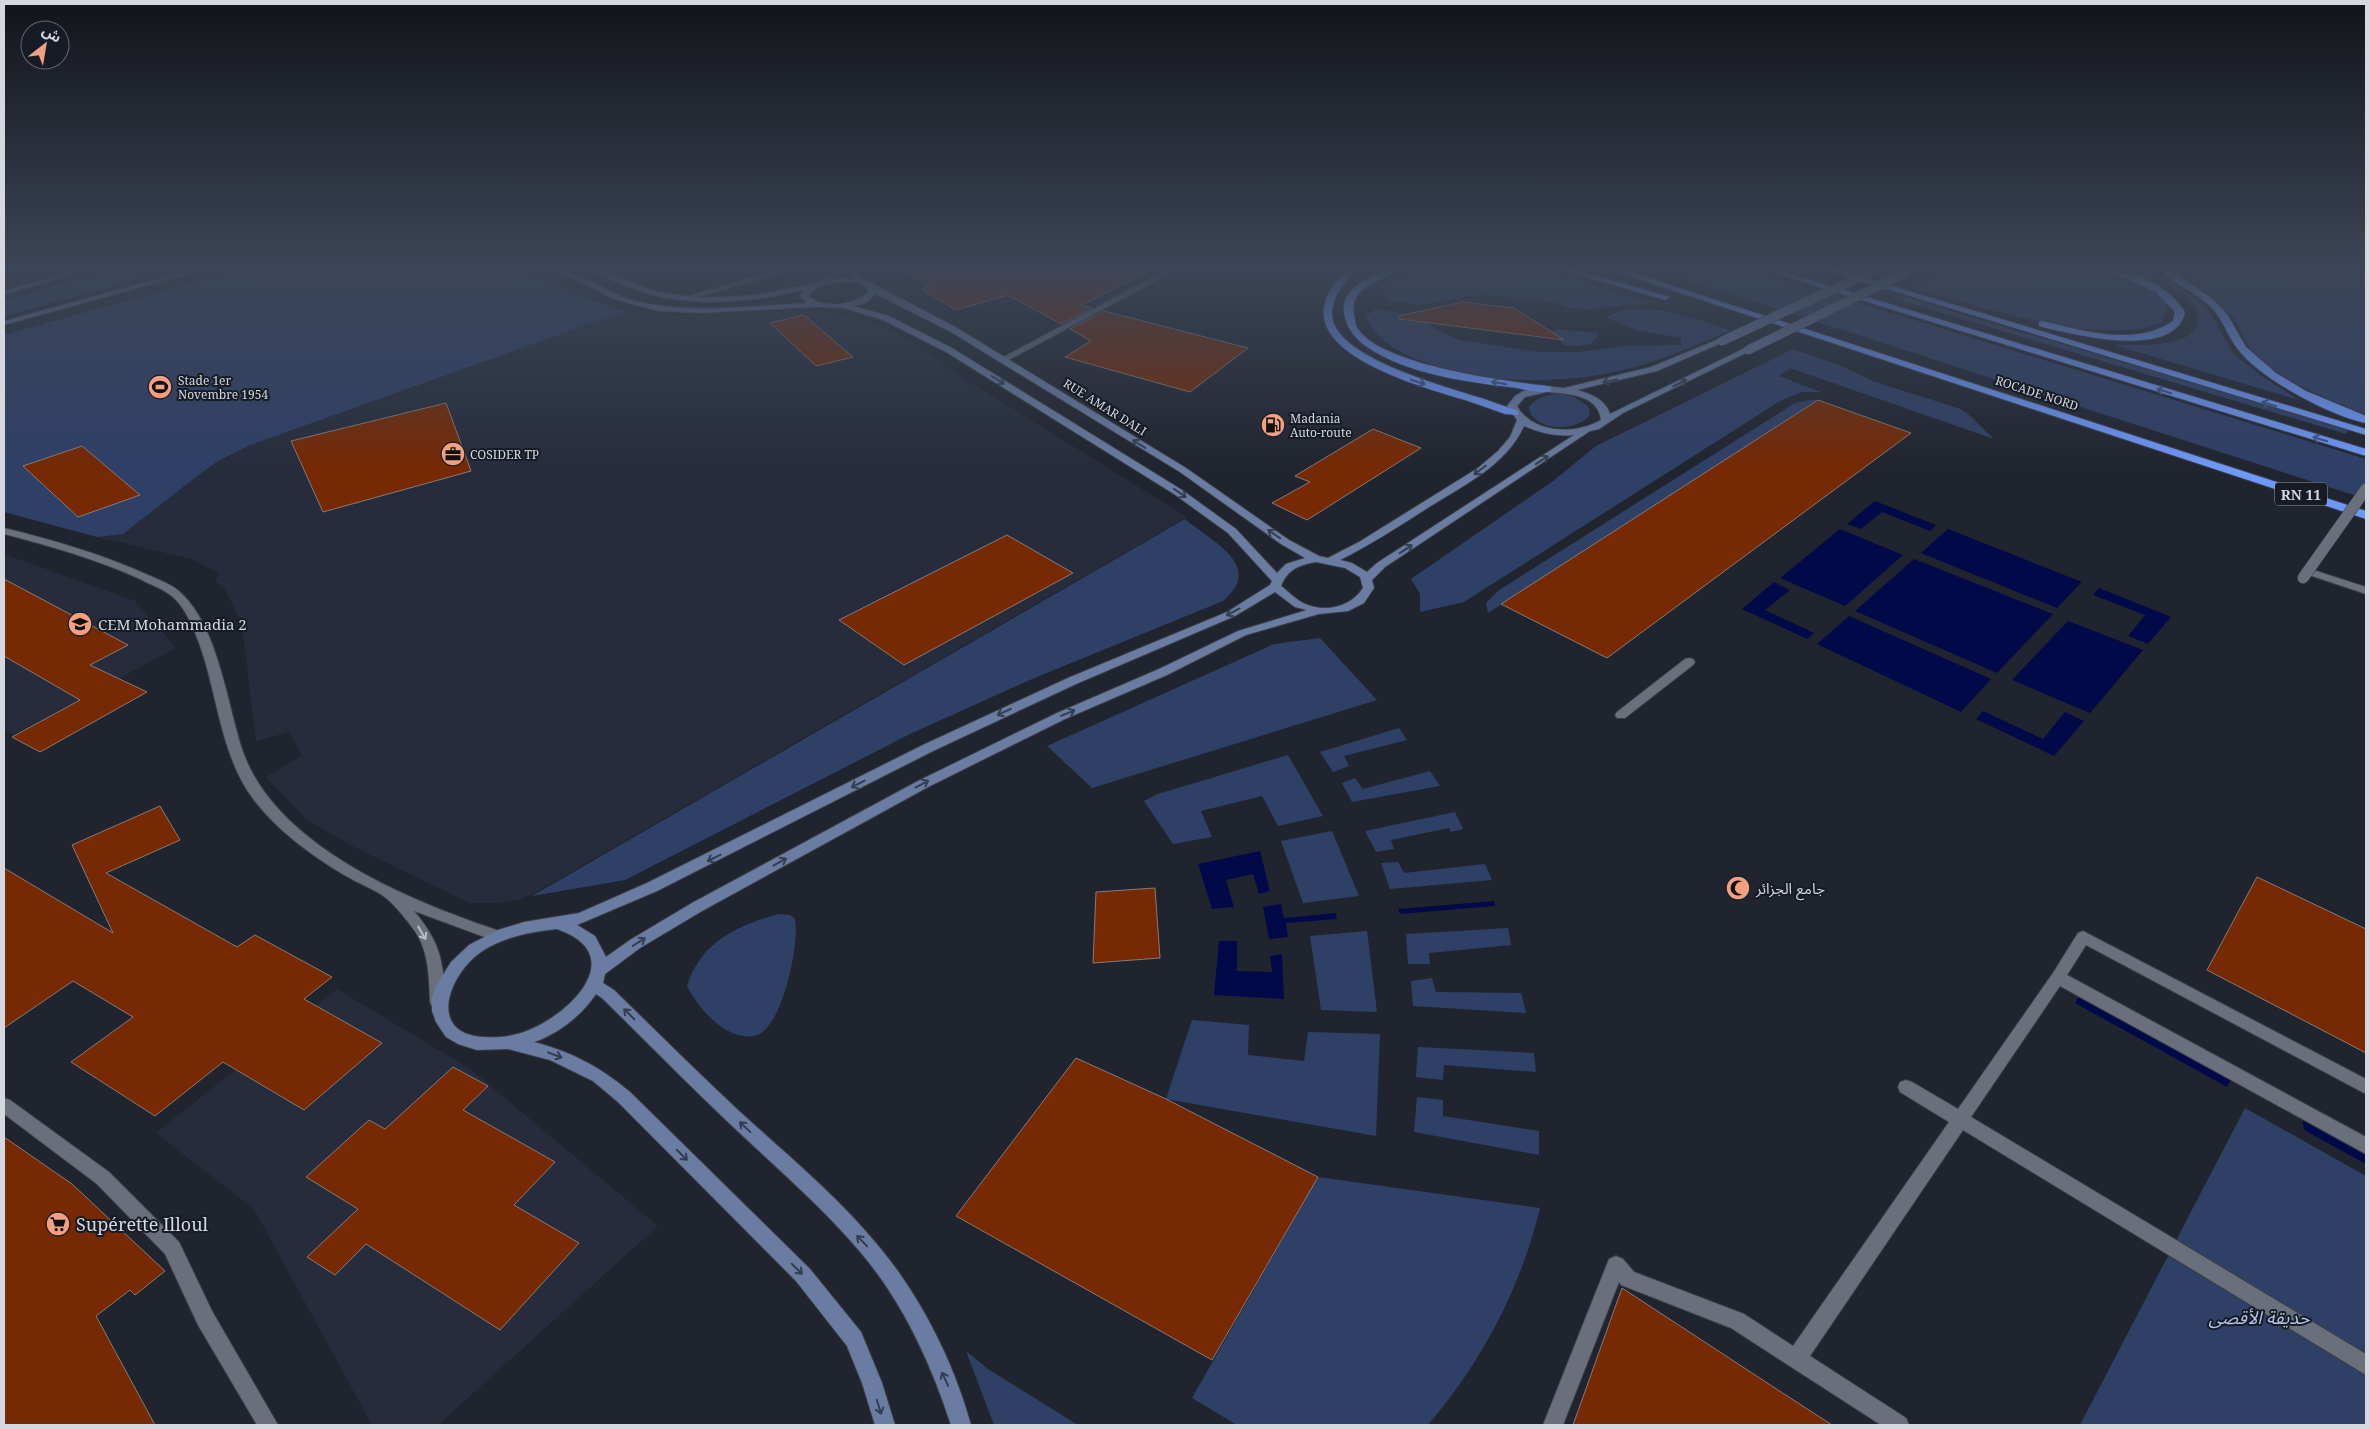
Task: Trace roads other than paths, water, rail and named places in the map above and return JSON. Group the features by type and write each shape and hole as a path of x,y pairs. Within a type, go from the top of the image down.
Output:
{"highway":[{"path":"1340,337 1356,353 1393,374 1518,417"},
{"path":"1362,337 1374,346 1402,361 1425,368 1473,379 1547,389"},
{"path":"1792,337 2235,472"},
{"name":"ROCADE NORD","path":"1819,337 2366,515"},
{"path":"1986,337 2366,453"},
{"path":"2051,337 2366,432"},
{"path":"2234,337 2240,347 2263,368 2313,398 2366,420"}],"street":[{"path":"438,1008 442,988 455,968 474,950 498,936 520,928 557,924 582,918 652,887 928,748 1072,681 1231,614 1276,583 1281,572 1290,565 1316,559 1332,560 1359,570 1367,578 1370,587 1361,602 1342,610 1317,610 1299,606 1286,598 1276,583 1232,532 1178,492 925,337"},
{"name":"RUE AMAR DALI","path":"964,337 1182,470 1285,542 1316,559"},
{"path":"1002,360 1046,337"},
{"path":"1563,390 1654,370 1731,337"},
{"path":"1606,421 1606,412 1593,399 1563,390 1547,389 1528,392 1514,399 1512,406 1518,417 1552,431 1568,433 1586,431 1599,427 1620,411 1775,337"},
{"path":"1332,560 1363,544 1481,470 1501,454 1514,438 1518,417"},
{"path":"1367,578 1380,565 1586,431"},
{"path":"2366,489 2305,575 2366,591"},
{"path":"4,531 68,548 114,563 178,595 197,624 220,690 241,766 264,805 288,829 322,854 392,896 431,910 461,925 498,936"},
{"path":"392,896 424,933 436,966 438,1008 444,1025 459,1038 482,1044 508,1042 533,1035 556,1023 576,1008 596,978 635,944 697,907 932,780 1061,716 1163,672 1242,633 1317,610"},
{"path":"1621,715 1689,662"},
{"path":"557,924 578,931 591,940 598,954 596,978 608,994 705,1090 810,1187 869,1249 915,1315 952,1392 961,1425"},
{"path":"1796,1359 2058,977 2083,937 2366,1087"},
{"path":"2058,977 2366,1146"},
{"path":"508,1042 554,1054 599,1076 624,1097 803,1275 854,1339 872,1383 885,1425"},
{"path":"1906,1087 2366,1365"},
{"path":"4,1105 103,1178 172,1248 205,1318 268,1425"},
{"path":"1553,1425 1616,1265 1628,1279 1737,1321 1899,1425"}],"place":[{"name":"Stade 1er Novembre 1954","path":"160,387"},
{"name":"Madania Auto-route","path":"1273,425"},
{"name":"COSIDER TP","path":"453,454"},
{"name":"CEM Mohammadia 2","path":"80,624"},
{"name":"جامع الجزائر","path":"1738,888"},
{"name":"Supérette Illoul","path":"58,1224"}],"park label":[{"name":"حديقة الأقصى","path":"2259,1317"}]}
